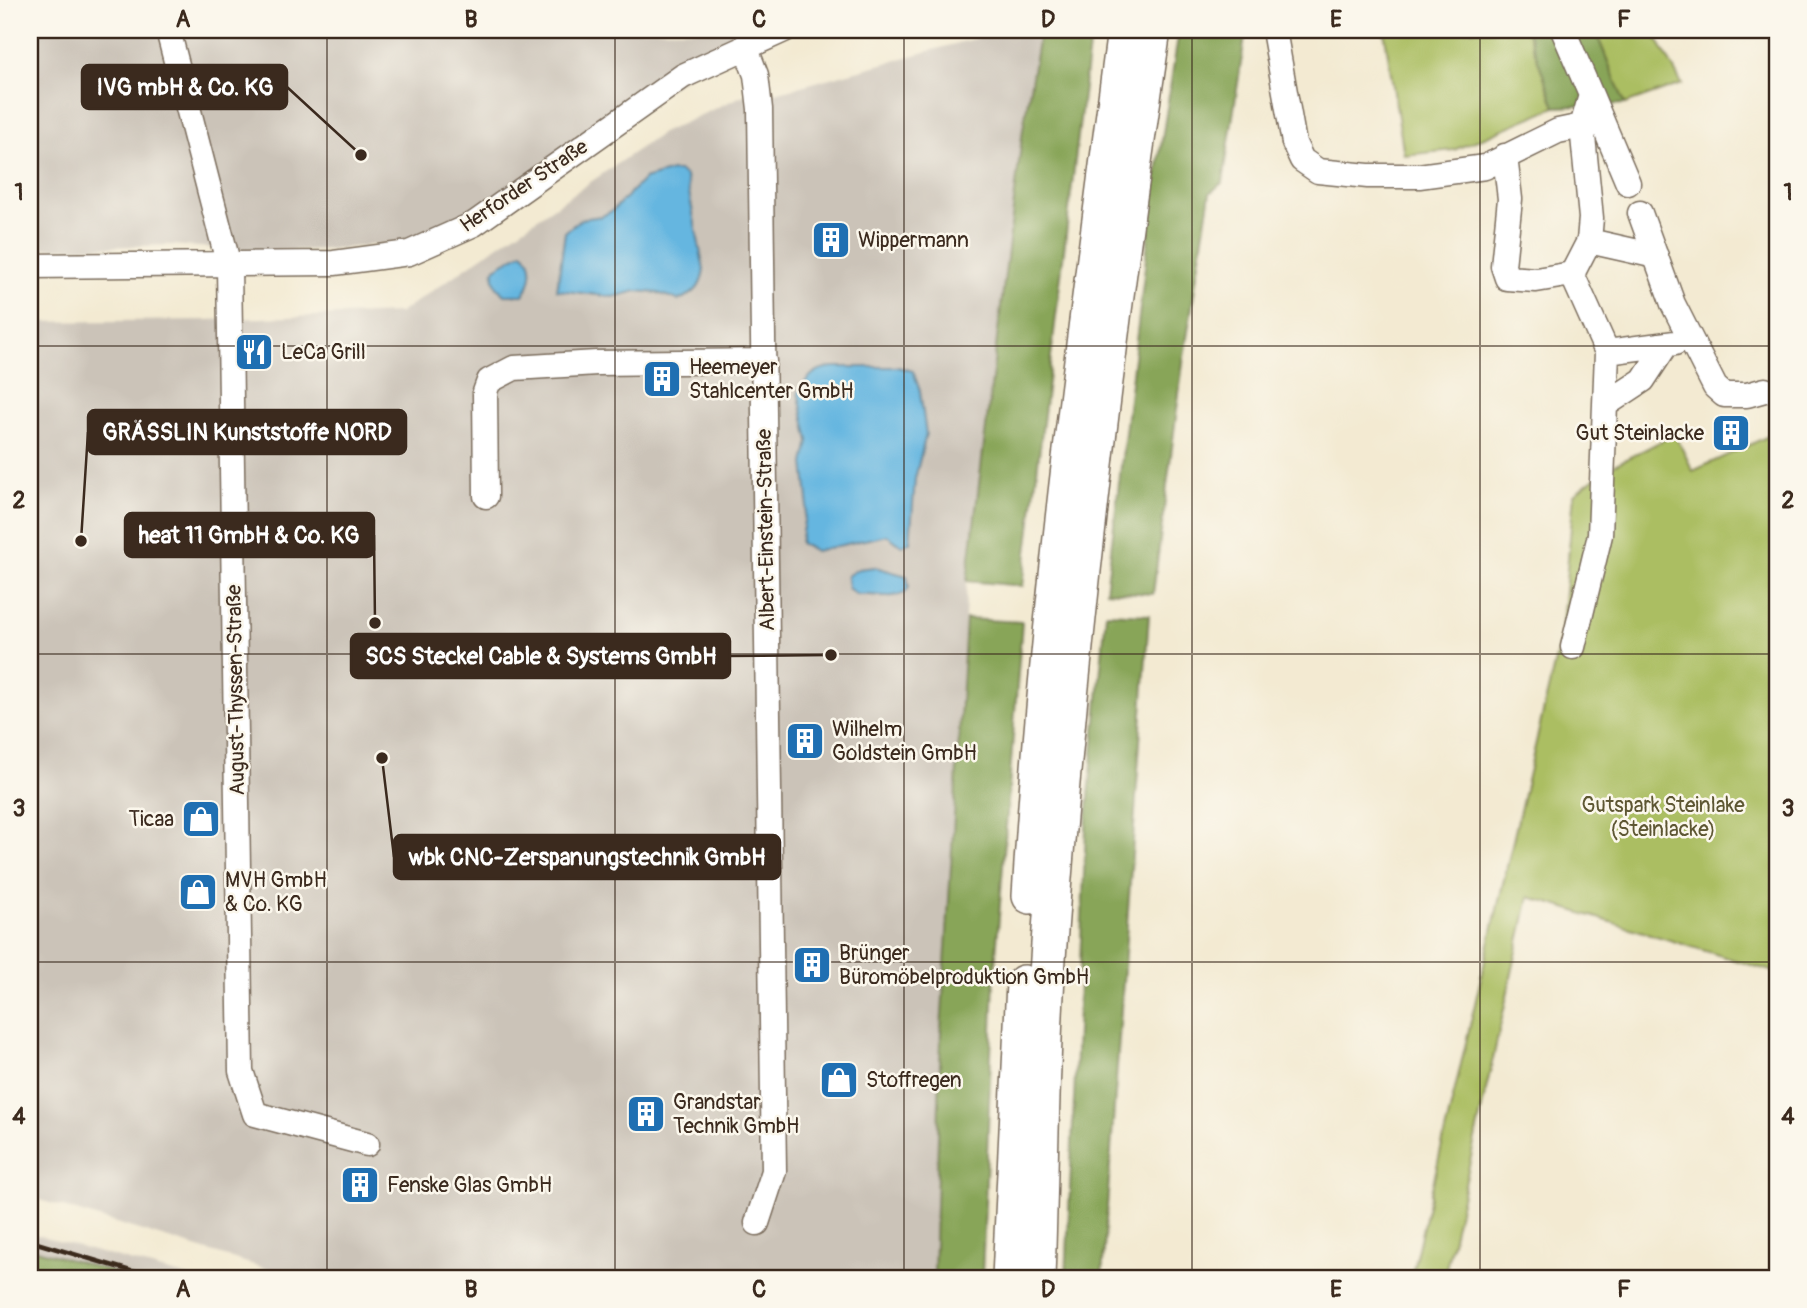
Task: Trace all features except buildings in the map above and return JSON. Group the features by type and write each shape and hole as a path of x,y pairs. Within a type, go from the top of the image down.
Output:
{"highway":[{"path":"1010,1278 1015,1141 1036,791 1055,584 1082,347 1125,30"},
{"path":"1037,1278 1049,948 1063,771 1106,361 1153,30"}],"street":[{"name":"August-Thyssen-Straße","path":"168,30 229,266 242,1072 255,1114 367,1144"},
{"name":"Herforder Straße","path":"30,266 334,263 409,253 474,224 683,76 784,30"},
{"path":"1274,30 1294,143 1301,160 1318,171 1368,176 1419,176 1485,167 1558,131 1582,126"},
{"path":"1563,30 1628,183"},
{"name":"Albert-Einstein-Straße","path":"745,46 756,75 760,109 774,1171 757,1223"},
{"path":"1572,274 1589,241 1591,218 1582,126 1591,95"},
{"path":"1505,156 1510,199 1503,266 1507,278 1536,280 1572,274"},
{"path":"1640,213 1691,340 1714,387 1724,395 1747,395 1765,390"},
{"path":"1589,241 1656,256"},
{"path":"1572,274 1607,352 1600,535 1573,647"},
{"path":"1607,352 1691,340"},
{"path":"1605,404 1643,380 1666,345"},
{"path":"486,496 485,392 489,381 499,374 514,368 597,363 764,361"}],"shaded area":[{"path":"30,30 760,30 472,215 403,241 339,249 253,251 172,245 30,249"},
{"path":"1006,30 1040,30 1023,129 967,581 941,1031 934,1278 297,1278 30,1197 30,322 205,320 400,313 662,133 744,95 772,94"},
{"path":"30,1233 192,1278 133,1278 108,1272 30,1248"}],"green space":[{"path":"1040,30 1091,30 1023,586 967,581 1023,129"},
{"path":"1179,30 1246,30 1223,182 1210,193 1183,363 1153,594 1106,591 1154,191"},
{"path":"1384,30 1527,30 1555,107 1454,150 1404,155"},
{"path":"1527,30 1595,30 1625,104 1555,107"},
{"path":"1595,30 1652,30 1682,84 1625,104"},
{"name":"Gutspark Steinlake (Steinlacke)","path":"1777,432 1777,973 1529,897 1444,1278 1411,1278 1561,635 1574,494 1606,469 1675,434 1693,471"},
{"path":"1106,613 1149,615 1102,1278 1066,1278 1086,828"},
{"path":"966,619 1022,622 994,981 982,1278 934,1278 941,1031"},
{"path":"30,1248 133,1278 30,1278"}],"water":[{"path":"679,171 686,177 704,270 696,290 678,300 658,293 637,291 613,297 557,290 565,232 581,219 602,216 612,211 644,179"},
{"path":"523,252 531,267 529,285 523,295 504,295 495,283 495,268"},
{"path":"833,367 898,367 913,371 920,391 926,434 915,479 910,542 902,546 887,535 815,551 800,543 808,499 804,463 809,441 798,392 812,374"},
{"path":"875,567 907,576 909,587 905,593 893,596 857,595 848,588 847,576 858,569"}],"railway":[{"path":"30,1241 154,1278"}],"place":[{"name":"IVG mbH & Co. KG","path":"361,155"},
{"name":"Wippermann","path":"831,240"},
{"name":"LeCa Grill","path":"254,352"},
{"name":"Heemeyer Stahlcenter GmbH","path":"662,379"},
{"name":"Gut Steinlacke","path":"1731,433"},
{"name":"GRÄSSLIN Kunststoffe NORD","path":"81,541"},
{"name":"heat 11 GmbH & Co. KG","path":"375,623"},
{"name":"SCS Steckel Cable & Systems GmbH","path":"831,655"},
{"name":"Wilhelm Goldstein GmbH","path":"805,741"},
{"name":"wbk CNC-Zerspanungstechnik GmbH","path":"382,758"},
{"name":"Ticaa","path":"201,819"},
{"name":"MVH GmbH & Co. KG","path":"198,892"},
{"name":"Brünger Büromöbelproduktion GmbH","path":"812,965"},
{"name":"Stoffregen","path":"839,1080"},
{"name":"Grandstar Technik GmbH","path":"646,1114"},
{"name":"Fenske Glas GmbH","path":"360,1185"}]}
